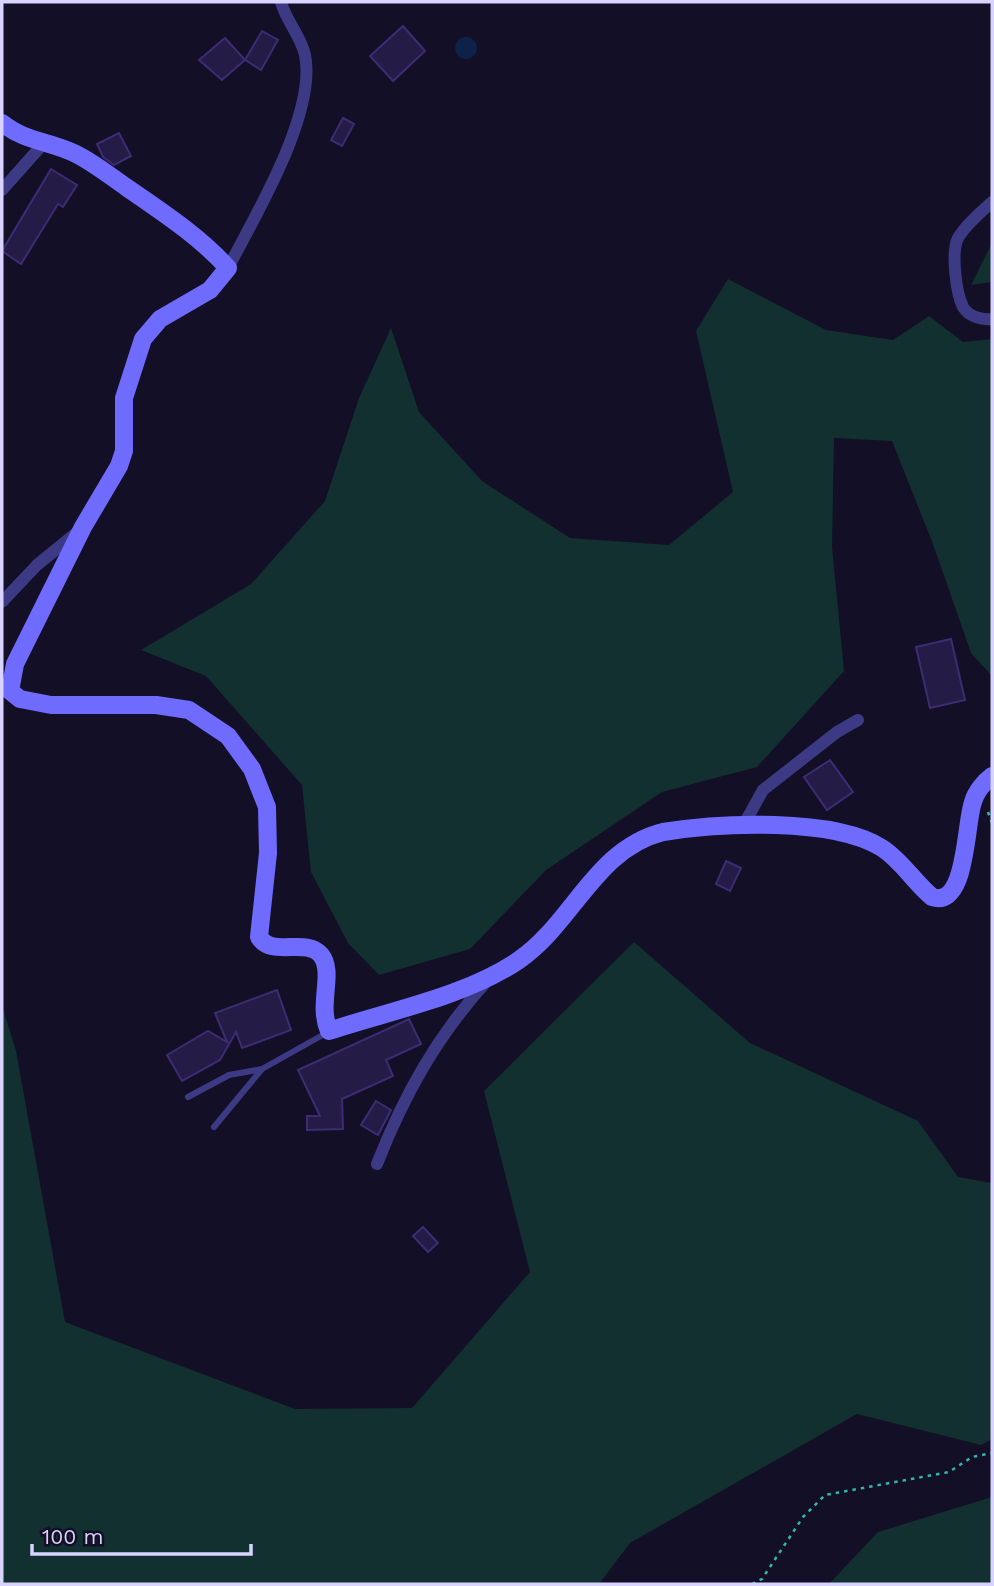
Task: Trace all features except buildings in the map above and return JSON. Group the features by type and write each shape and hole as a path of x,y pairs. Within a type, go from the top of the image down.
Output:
{"street":[{"path":"281,2 305,54 307,82 280,163 228,268 210,290 160,319 143,339 124,398 124,451 119,466 82,527 15,664 10,691 20,698 51,705 156,705 188,710 228,736 252,769 267,807 268,853 260,937 266,944 275,947 314,949 319,953 326,968 322,1013 329,1031 492,976 519,960 549,936 584,888 634,842 647,836 680,829 743,826 828,831 865,839 890,853 932,897 944,898 950,895 959,881 973,799 992,776"},
{"path":"2,124 28,140 60,148 91,163 176,221 209,247 228,268"},
{"path":"2,190 43,144"},
{"path":"992,202 958,238 954,251 954,267 964,307 971,315 983,320 992,319"},
{"path":"2,602 37,565 82,527"},
{"path":"743,826 763,790 837,732 858,720"},
{"path":"377,1164 416,1077 452,1020 492,976"}],"lane":[{"path":"214,1127 262,1069 329,1031"},
{"path":"187,1097 229,1074 262,1069"}],"path":[{"path":"752,1584 762,1579 803,1517 825,1495 949,1472 972,1457 992,1452"}],"green space":[{"path":"992,243 992,282 971,285"},
{"path":"728,279 826,330 893,340 929,316 963,342 992,339 992,676 971,653 933,544 892,441 834,438 832,547 844,671 757,767 662,792 546,870 470,949 379,975 348,943 311,872 302,785 206,676 141,650 251,584 325,501 359,398 391,328 419,412 482,481 570,538 669,545 733,492 696,331"},
{"path":"634,942 750,1043 918,1121 958,1177 992,1183 992,1439 981,1445 857,1414 630,1543 599,1584 2,1584 2,1005 16,1051 65,1322 295,1409 412,1408 530,1272 484,1091"},
{"path":"992,1497 992,1584 829,1584 878,1532"}],"water":[{"path":"466,37 474,40 477,48 474,56 466,59 458,56 455,48 458,40"}]}
